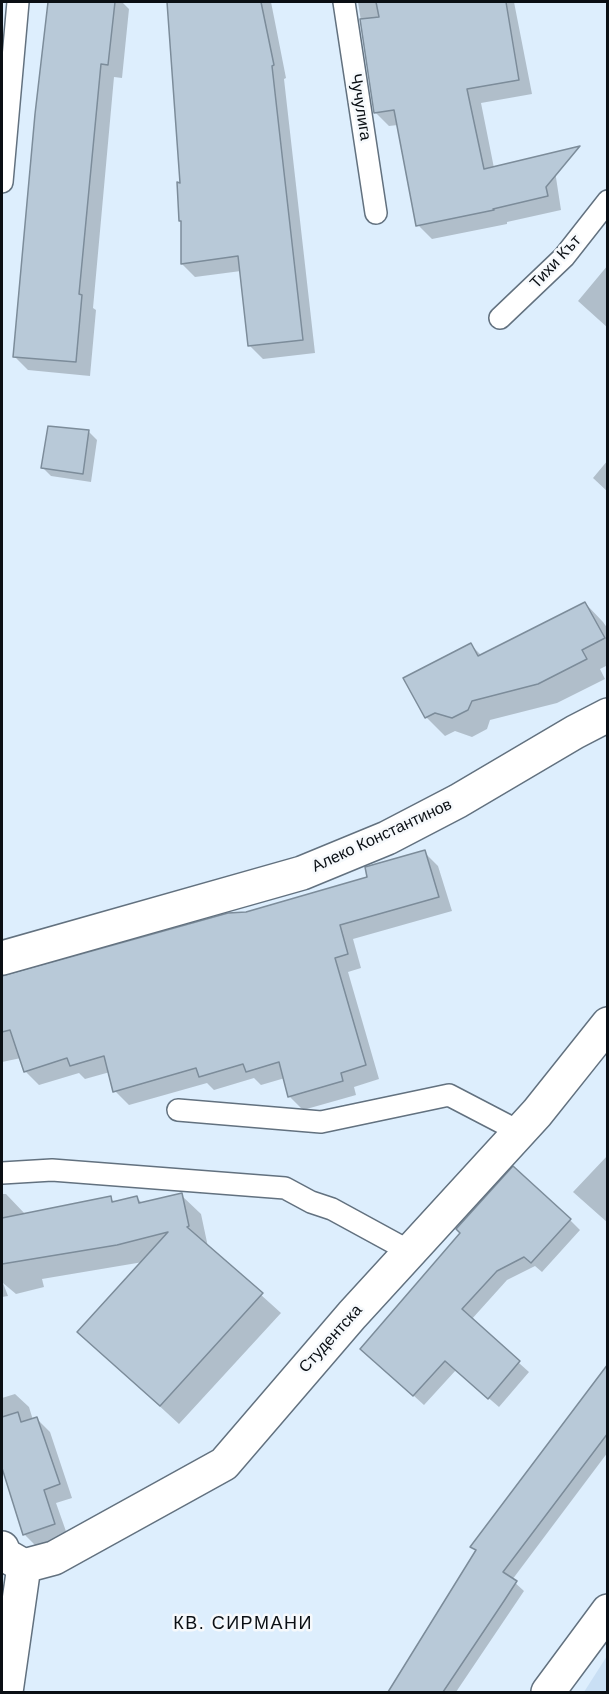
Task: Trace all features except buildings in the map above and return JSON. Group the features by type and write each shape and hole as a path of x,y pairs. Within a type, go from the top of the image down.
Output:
{"street":[{"name":"Алеко Константинов","path":"2,958 302,873 387,837 458,801 608,715"},
{"name":"Студентска","path":"13,1557 54,1558 224,1464 297,1377 409,1251 520,1132 608,1024"},
{"path":"6,1692 13,1557"},
{"path":"548,1692 608,1611"}],"lane":[{"path":"2,182 18,2"},
{"name":"Чучулига","path":"344,2 376,213"},
{"name":"Тихи Кът","path":"500,318 564,258 608,201"},
{"path":"178,1110 321,1122 449,1095 520,1132"},
{"path":"2,1173 52,1170 285,1188 311,1202 332,1209 409,1251"}],"shaded area":[{"path":"607,1656 607,1692 584,1692"}],"district":[{"name":"КВ. СИРМАНИ","path":"243,1624"}]}
